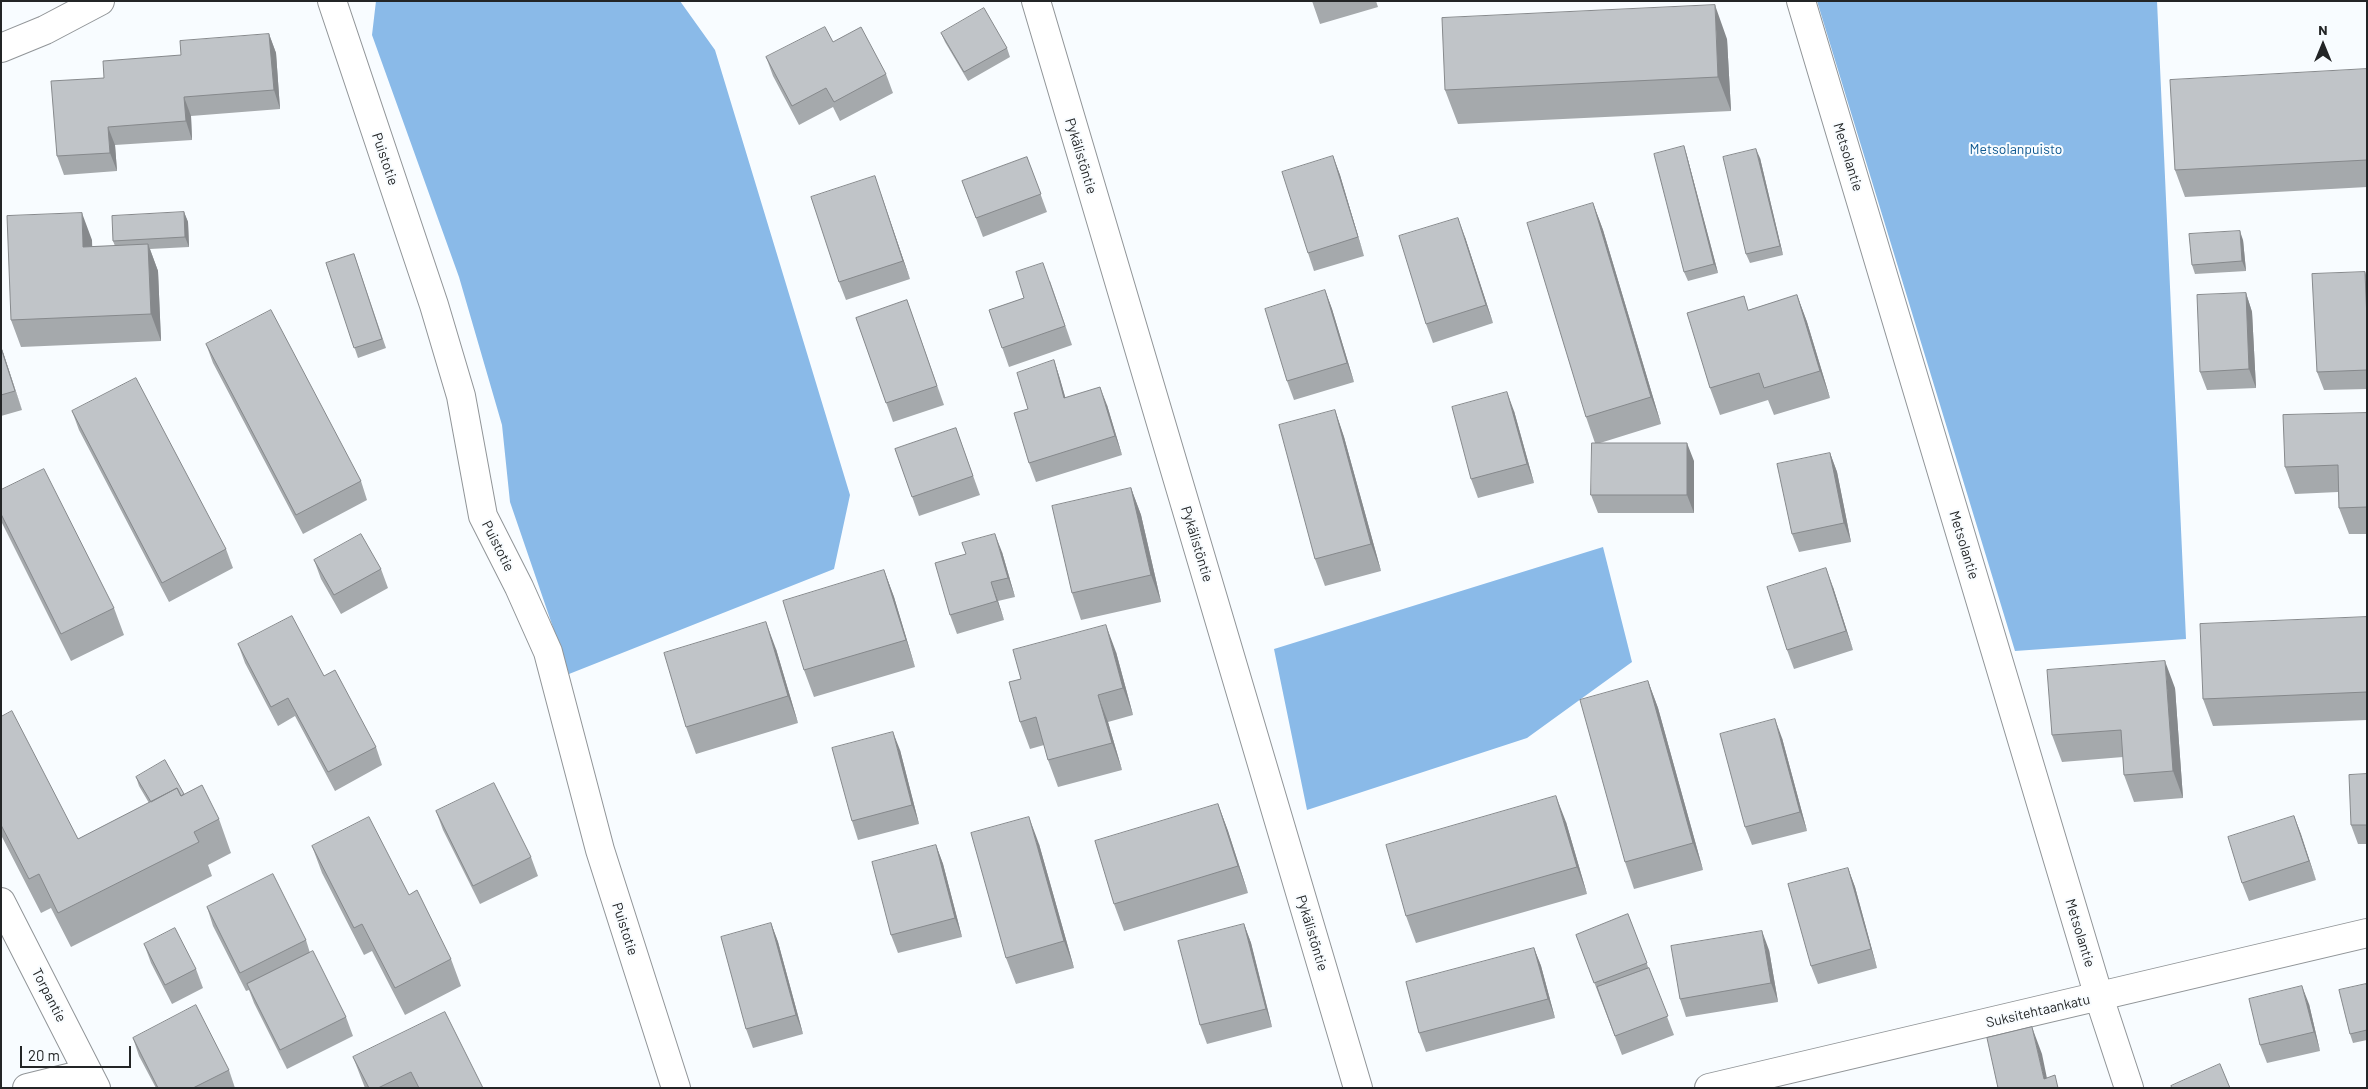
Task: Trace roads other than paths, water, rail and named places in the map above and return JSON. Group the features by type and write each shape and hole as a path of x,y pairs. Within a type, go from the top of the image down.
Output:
{"street":[{"path":"1,48 45,30 100,1"},
{"name":"Puistotie","path":"332,1 434,305 461,396 483,516 520,587 548,652 600,850 676,1088"},
{"name":"Pykälistöntie","path":"1036,1 1358,1088"},
{"name":"Metsolantie","path":"1801,1 2099,997 2129,1088"},
{"name":"Torpantie","path":"1,902 92,1080"},
{"name":"Suksitehtaankatu","path":"1709,1088 2367,933"},
{"path":"27,1088 92,1080"}],"park label":[{"name":"Metsolanpuisto","path":"2016,149"}]}
